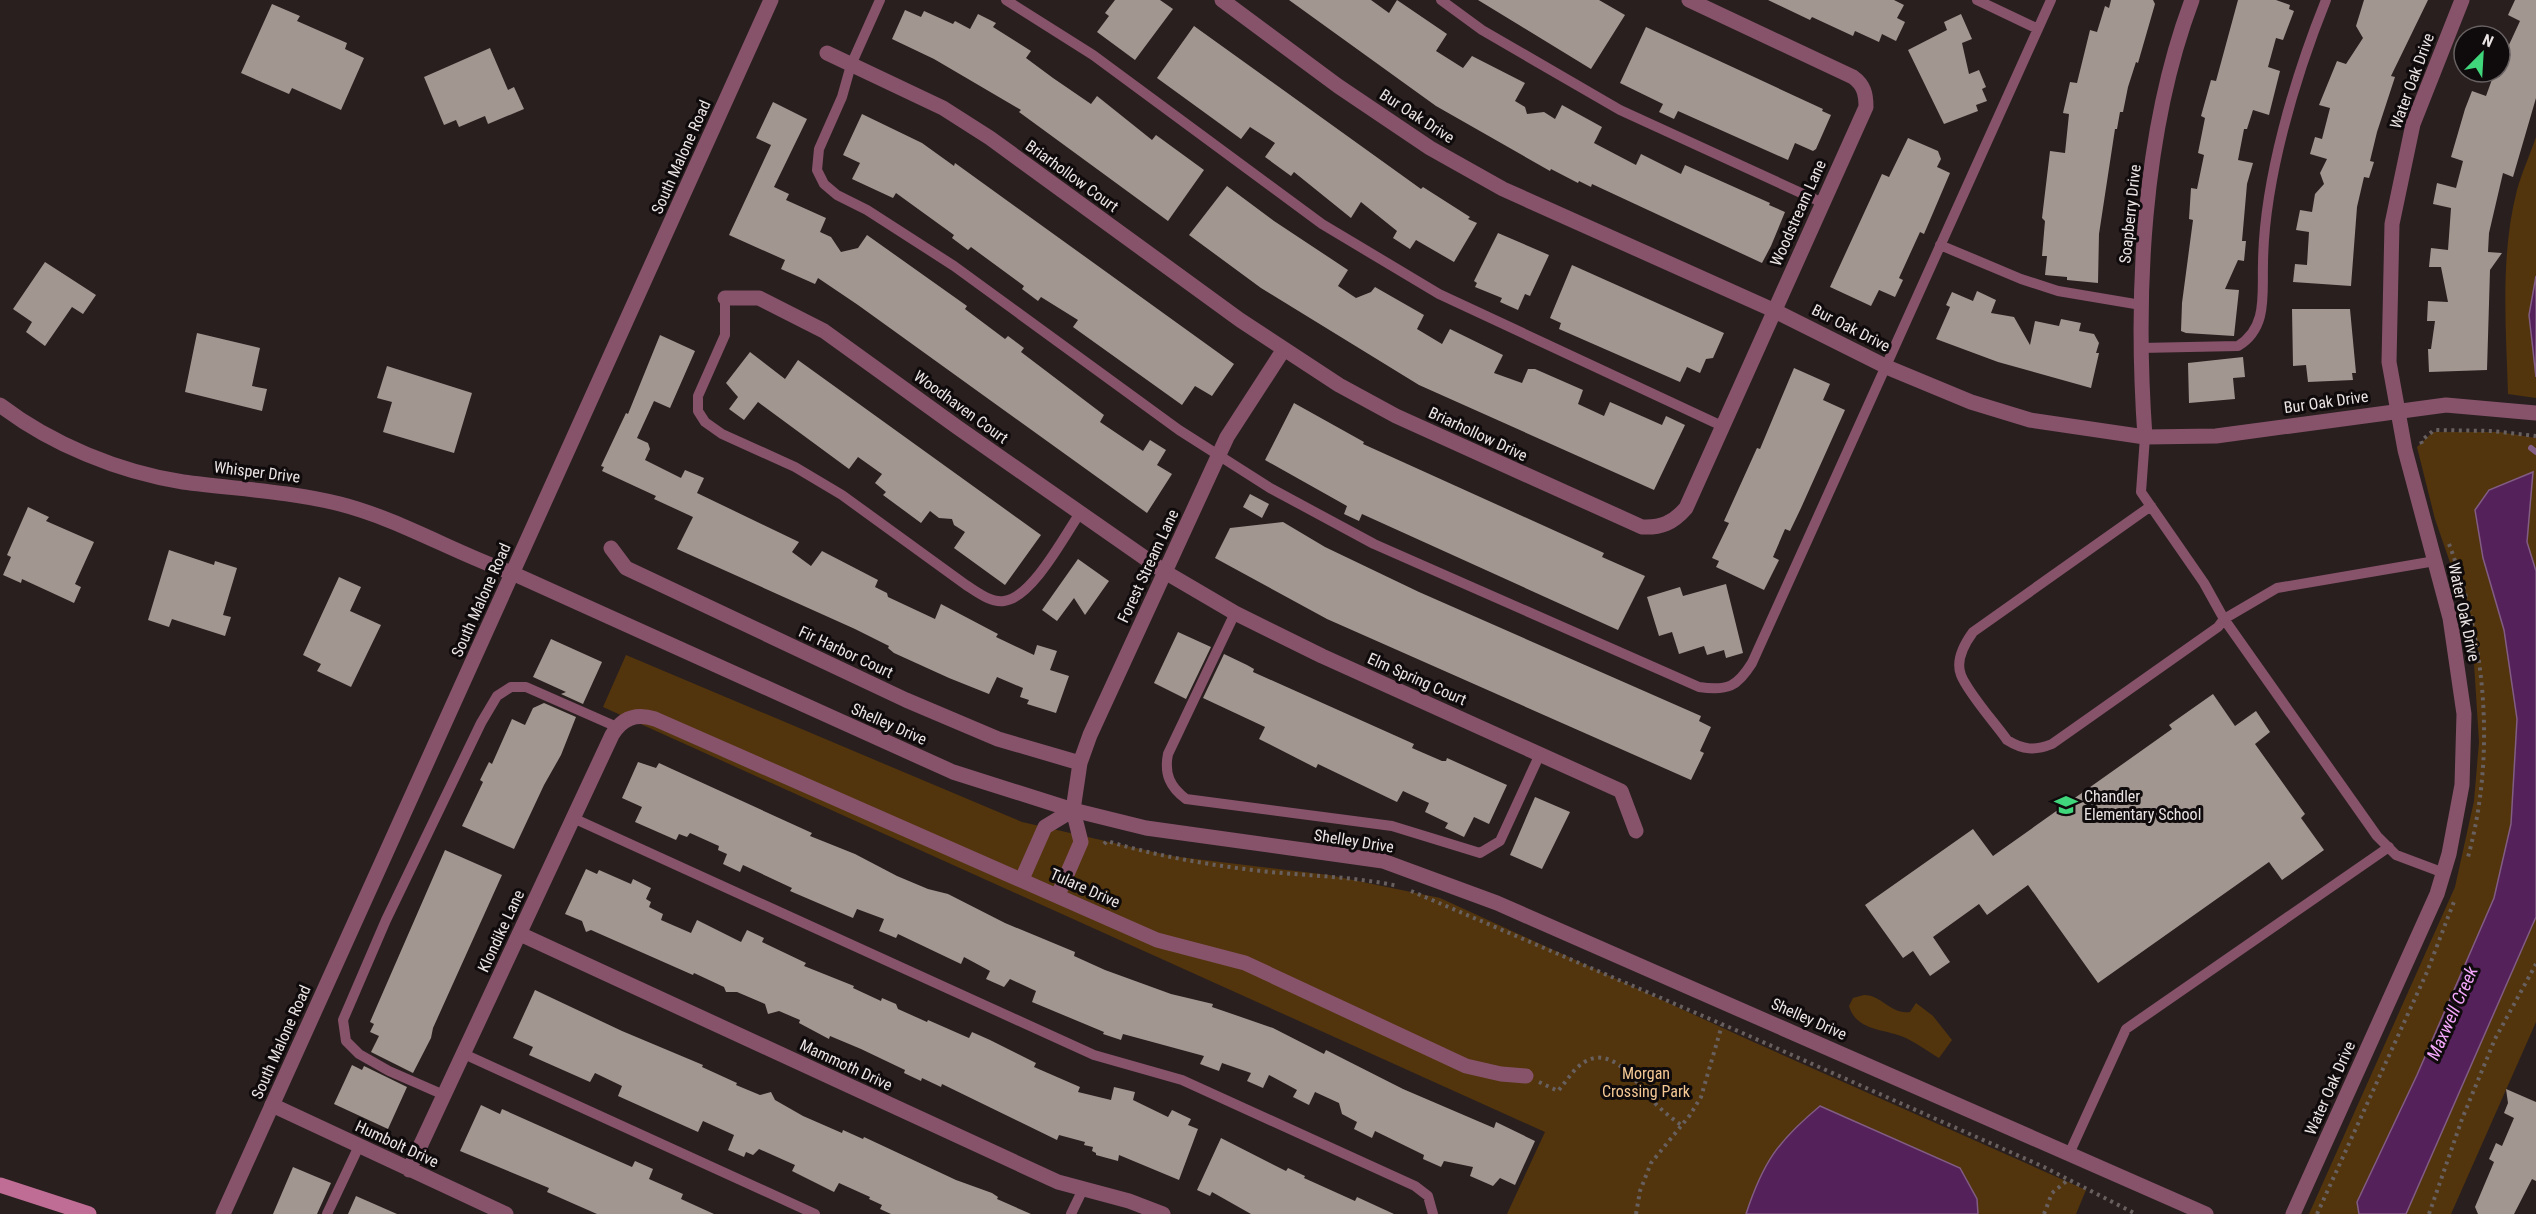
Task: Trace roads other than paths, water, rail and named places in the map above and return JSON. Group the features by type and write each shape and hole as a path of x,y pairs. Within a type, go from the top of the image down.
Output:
{"main road":[{"path":"0,1185 89,1214"}],"street":[{"name":"South Malone Road","path":"223,1214 771,0"},
{"name":"Bur Oak Drive","path":"1222,0 1338,86 1430,148 1546,209 1773,310 1884,366 1971,402 2030,420 2145,437 2217,436 2446,405 2536,413"},
{"name":"Woodstream Lane","path":"1667,524 1686,508 1866,107 1866,95 1860,82 1844,72 1689,0"},
{"name":"Soapberry Drive","path":"2145,437 2140,348 2142,270 2151,176 2175,46 2192,0"},
{"name":"Water Oak Drive","path":"2294,1214 2437,894 2444,873 2462,785 2464,714 2450,618 2396,410 2389,362 2392,224 2413,124 2462,0"},
{"name":"Briarhollow Court","path":"827,53 943,108 990,138 1222,307 1284,349"},
{"name":"Woodhaven Court","path":"725,298 759,298 824,331 1165,572"},
{"name":"Forest Stream Lane","path":"1058,895 1081,842 1073,810 1080,763 1227,437 1284,349"},
{"name":"Briarhollow Drive","path":"1284,349 1339,385 1396,416 1521,474 1642,527 1667,524"},
{"name":"Whisper Drive","path":"0,405 24,423 75,449 129,469 181,482 268,490 342,504 512,573"},
{"name":"Fir Harbor Court","path":"611,548 626,568 906,700 998,739 1080,763"},
{"name":"Elm Spring Court","path":"1165,572 1235,613 1322,656 1621,791 1636,831"},
{"name":"Shelley Drive","path":"512,573 953,772 1073,810 1146,828 1383,861 1550,925 2206,1214"},
{"name":"Tulare Drive","path":"617,727 635,716 656,719 1157,940 1245,963 1466,1066 1501,1074 1526,1076"},
{"name":"Klondike Lane","path":"409,1170 617,727"},
{"path":"1022,879 1045,827 1073,810"},
{"name":"Mammoth Drive","path":"520,933 1058,1182 1129,1201 1163,1214"},
{"name":"Humbolt Drive","path":"272,1105 506,1214"}],"lane":[{"path":"880,0 851,64 842,97 819,148 817,170 824,184 837,195 867,210 954,266 1179,430 1270,488 1374,544 1699,687 1718,690 1740,682 1752,663 2051,0"},
{"path":"1006,0 1093,55 1322,224 1439,294 1722,426"},
{"path":"1441,0 1482,30 1620,110 1822,203"},
{"path":"1977,0 2038,29"},
{"path":"2140,348 2238,346 2257,330 2262,308 2263,259 2273,183 2291,98 2326,0"},
{"path":"1940,245 2021,279 2058,291 2141,305"},
{"path":"725,298 725,335 698,396 698,411 705,422 722,434 795,467 842,495 987,598 1003,601 1017,597 1034,581 1080,513"},
{"path":"2145,437 2141,492 2204,583 2224,619 2389,848 2396,855 2444,873"},
{"path":"2151,506 1973,632 1964,644 1960,659 1960,675 2007,740 2017,747 2041,748 2052,744 2217,627 2224,619 2277,588 2435,561"},
{"path":"1235,613 1168,754 1166,765 1171,785 1186,799 1370,822 1418,833 1480,854 1500,841 1540,754"},
{"path":"444,1095 389,1071 359,1054 346,1041 343,1020 362,972 438,808 497,696 511,687 526,687 544,693 617,727"},
{"path":"573,818 1094,1054 1182,1080 1393,1176 1428,1196 1433,1214"},
{"path":"2069,1154 2126,1029 2389,848"},
{"path":"464,1054 815,1214"},
{"path":"327,1214 359,1146"},
{"path":"1071,1214 1083,1189"}],"water":[{"path":"2536,276 2536,377 2529,315"},
{"path":"2533,472 2527,542 2536,571 2536,917 2406,1214 2359,1214 2357,1202 2417,1075 2494,898 2511,824 2517,719 2504,630 2483,558 2475,510 2489,490"},
{"path":"1820,1106 1960,1168 1977,1199 1978,1214 1746,1214 1759,1180 1774,1154 1793,1130"}],"waterway":[{"name":"Maxwell Creek","path":"2531,448 2536,452"}],"place":[{"name":"Chandler Elementary School","path":"2066,805"}],"park label":[{"name":"Morgan Crossing Park","path":"1646,1082"}]}
